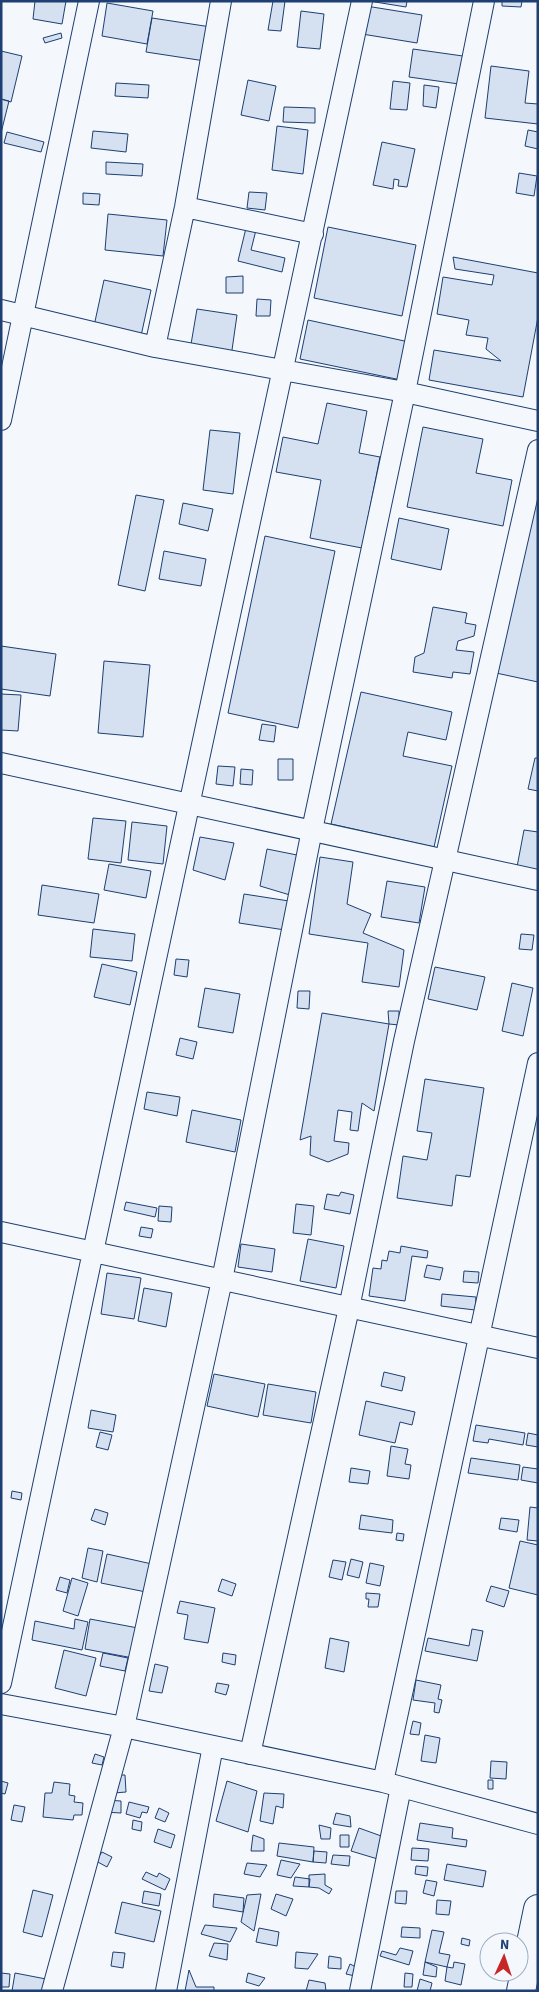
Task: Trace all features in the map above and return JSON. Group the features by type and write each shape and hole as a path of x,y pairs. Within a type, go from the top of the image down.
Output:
{"street":[{"path":"1,420 89,1"},
{"path":"155,347 184,207 221,1"},
{"path":"1,1683 92,1252 143,1029 189,803 285,371 362,1"},
{"path":"52,1991 124,1727 222,1280 312,830 405,392 484,1"},
{"path":"184,207 313,234"},
{"path":"1,310 155,347 405,392 538,421"},
{"path":"250,1754 349,1308 404,1041 538,450"},
{"path":"1,763 538,880"},
{"path":"360,1991 392,1784 480,1336 538,1063"},
{"path":"1,1232 538,1348"},
{"path":"1,1704 124,1727 392,1784 538,1824"},
{"path":"166,1991 213,1746"},
{"path":"521,1991 538,1909"}],"building":[{"path":"35,1 66,1 62,24 33,19"},
{"path":"273,1 285,1 281,31 268,30"},
{"path":"369,1 407,1 406,7"},
{"path":"502,1 522,1 521,7 502,6"},
{"path":"107,3 153,11 147,44 102,36"},
{"path":"366,6 422,15 417,43 362,34"},
{"path":"301,11 324,14 320,49 297,47"},
{"path":"152,18 211,27 205,61 146,52"},
{"path":"61,33 62,38 45,43 43,38"},
{"path":"413,49 470,57 466,85 409,77"},
{"path":"1,51 22,56 11,102 1,99"},
{"path":"491,66 529,71 525,103 538,104 538,124 485,118"},
{"path":"248,80 276,86 269,121 241,115"},
{"path":"393,81 410,83 407,110 390,109"},
{"path":"116,83 149,85 148,98 115,96"},
{"path":"424,85 439,87 436,108 423,106"},
{"path":"1,99 9,101 1,133"},
{"path":"284,107 315,108 315,123 283,122"},
{"path":"277,126 308,130 303,174 272,170"},
{"path":"528,130 538,132 538,149 525,146"},
{"path":"93,131 128,134 126,152 91,148"},
{"path":"7,132 44,142 41,152 4,143"},
{"path":"382,142 415,149 407,187 398,186 399,180 394,179 393,189 373,185"},
{"path":"106,162 143,164 142,176 106,174"},
{"path":"519,173 537,176 534,196 516,193"},
{"path":"249,192 267,193 265,210 247,208"},
{"path":"83,193 100,194 99,205 83,204"},
{"path":"108,214 167,220 163,256 105,250"},
{"path":"328,227 416,245 402,316 314,298"},
{"path":"246,228 256,230 251,250 285,258 282,272 238,261"},
{"path":"453,257 538,273 538,317 523,397 429,380 434,350 501,361 486,349 488,338 466,335 469,320 437,314 443,277 492,285 494,275 455,269"},
{"path":"243,276 243,293 226,293 226,277"},
{"path":"104,280 151,290 141,336 94,326"},
{"path":"257,299 271,300 270,316 256,316"},
{"path":"197,309 237,315 231,357 190,350"},
{"path":"308,320 409,342 401,380 300,359"},
{"path":"327,403 367,411 359,453 380,457 362,548 310,538 321,480 276,472 283,437 318,444"},
{"path":"423,427 483,439 476,473 512,480 503,526 407,507"},
{"path":"210,430 240,433 233,494 203,490"},
{"path":"538,477 538,682 496,673"},
{"path":"136,495 164,500 145,591 118,585"},
{"path":"183,503 213,509 208,531 179,524"},
{"path":"399,518 449,529 441,570 391,559"},
{"path":"265,536 335,551 298,728 228,713"},
{"path":"164,551 206,559 201,586 159,579"},
{"path":"433,607 467,613 465,623 476,625 474,636 458,641 456,650 474,652 470,674 453,672 452,678 413,672 415,657 424,653"},
{"path":"1,646 56,654 50,696 1,689"},
{"path":"104,661 150,665 143,737 98,733"},
{"path":"361,692 452,712 446,740 408,732 403,756 452,766 434,847 331,824"},
{"path":"1,694 21,695 18,731 1,730"},
{"path":"262,724 276,726 274,742 259,740"},
{"path":"535,758 538,758 538,791 528,789"},
{"path":"278,759 293,759 293,780 278,780"},
{"path":"218,766 235,767 233,786 216,784"},
{"path":"241,769 253,770 252,785 240,784"},
{"path":"93,818 126,821 121,863 88,859"},
{"path":"132,822 167,826 163,864 128,860"},
{"path":"524,830 538,832 538,871 517,867"},
{"path":"200,837 234,843 225,880 193,870"},
{"path":"267,849 297,855 290,895 260,886"},
{"path":"320,857 353,862 347,904 371,914 363,933 404,950 399,987 362,982 368,943 309,934"},
{"path":"109,864 151,871 146,898 104,890"},
{"path":"387,881 425,887 419,923 381,917"},
{"path":"42,885 99,894 94,923 38,915"},
{"path":"244,894 289,901 285,930 239,923"},
{"path":"93,929 135,934 132,961 90,957"},
{"path":"521,934 534,935 532,950 519,949"},
{"path":"176,959 189,960 187,977 174,975"},
{"path":"102,964 137,972 130,1005 94,997"},
{"path":"435,967 485,977 477,1010 428,999"},
{"path":"512,983 533,988 523,1036 502,1031"},
{"path":"205,988 240,994 233,1033 198,1027"},
{"path":"298,991 310,991 309,1009 297,1008"},
{"path":"388,1011 399,1011 399,1025 389,1024"},
{"path":"322,1013 389,1024 374,1111 362,1103 358,1131 350,1130 352,1112 338,1110 334,1141 349,1143 348,1154 328,1162 310,1155 311,1136 300,1140"},
{"path":"180,1038 197,1042 193,1059 176,1055"},
{"path":"425,1079 484,1088 470,1177 456,1175 452,1206 397,1198 403,1156 427,1160 432,1133 417,1131"},
{"path":"147,1092 180,1097 177,1116 144,1109"},
{"path":"192,1110 241,1120 235,1152 186,1142"},
{"path":"341,1192 354,1195 350,1214 324,1209 327,1194 339,1196"},
{"path":"126,1202 157,1208 155,1217 124,1210"},
{"path":"296,1204 314,1206 311,1235 293,1233"},
{"path":"159,1206 172,1207 171,1222 158,1221"},
{"path":"141,1227 153,1229 151,1238 139,1236"},
{"path":"308,1239 344,1246 336,1288 300,1281"},
{"path":"241,1244 275,1249 272,1272 238,1267"},
{"path":"401,1246 428,1251 427,1258 412,1256 405,1301 369,1296 373,1268 381,1269 382,1260 387,1261 389,1251 400,1253"},
{"path":"427,1265 443,1268 440,1280 424,1277"},
{"path":"464,1271 479,1272 478,1283 463,1282"},
{"path":"107,1273 141,1278 134,1319 101,1314"},
{"path":"144,1288 172,1293 166,1327 138,1321"},
{"path":"442,1294 476,1297 475,1310 441,1306"},
{"path":"384,1372 405,1377 402,1391 381,1386"},
{"path":"214,1374 265,1384 258,1417 207,1406"},
{"path":"268,1384 316,1392 311,1423 263,1415"},
{"path":"366,1401 415,1412 412,1425 400,1422 395,1443 359,1435"},
{"path":"91,1410 116,1415 113,1432 88,1428"},
{"path":"476,1425 525,1433 523,1445 489,1439 488,1443 473,1441"},
{"path":"100,1432 112,1435 108,1450 96,1447"},
{"path":"528,1433 538,1435 538,1447 526,1445"},
{"path":"391,1446 408,1449 405,1464 411,1465 409,1479 387,1476"},
{"path":"471,1458 520,1465 518,1480 468,1473"},
{"path":"523,1467 538,1469 538,1483 521,1480"},
{"path":"351,1468 370,1471 368,1484 349,1482"},
{"path":"12,1491 22,1493 21,1500 11,1498"},
{"path":"530,1507 538,1508 538,1541 527,1540"},
{"path":"95,1509 108,1513 105,1525 91,1520"},
{"path":"361,1515 393,1520 392,1533 359,1529"},
{"path":"501,1518 519,1520 517,1532 499,1529"},
{"path":"397,1533 404,1534 403,1541 396,1540"},
{"path":"520,1541 538,1545 538,1595 509,1588"},
{"path":"88,1548 103,1551 97,1582 82,1578"},
{"path":"107,1554 152,1564 146,1592 101,1583"},
{"path":"351,1559 363,1562 359,1578 347,1575"},
{"path":"333,1560 346,1562 342,1580 329,1577"},
{"path":"370,1563 384,1566 380,1586 366,1583"},
{"path":"60,1577 70,1580 67,1593 56,1590"},
{"path":"72,1578 88,1583 78,1616 63,1611"},
{"path":"222,1579 236,1584 232,1596 218,1591"},
{"path":"491,1586 509,1591 504,1607 486,1601"},
{"path":"366,1593 380,1594 378,1607 368,1607 369,1599 366,1599"},
{"path":"180,1601 215,1608 208,1643 184,1639 188,1615 177,1613"},
{"path":"75,1619 88,1622 82,1650 32,1640 35,1621 74,1629"},
{"path":"90,1619 138,1628 133,1658 85,1649"},
{"path":"472,1629 483,1631 477,1661 425,1651 428,1638 469,1646"},
{"path":"330,1638 349,1642 344,1672 325,1668"},
{"path":"64,1650 96,1658 86,1696 55,1688"},
{"path":"103,1653 128,1658 125,1671 100,1666"},
{"path":"223,1653 236,1655 235,1665 222,1662"},
{"path":"155,1664 168,1667 162,1693 149,1691"},
{"path":"416,1680 441,1685 438,1699 442,1700 439,1713 434,1712 435,1703 413,1700"},
{"path":"217,1683 229,1685 226,1695 215,1692"},
{"path":"413,1721 421,1723 419,1735 410,1734"},
{"path":"425,1735 440,1738 436,1763 421,1761"},
{"path":"95,1754 104,1757 102,1765 92,1763"},
{"path":"491,1761 507,1762 506,1779 490,1778"},
{"path":"114,1775 125,1775 126,1792 114,1793"},
{"path":"488,1780 493,1780 493,1789 488,1789"},
{"path":"1,1781 8,1783 5,1794 1,1793"},
{"path":"227,1781 257,1791 248,1832 216,1821"},
{"path":"54,1782 70,1784 69,1795 75,1796 74,1802 83,1803 82,1815 74,1815 73,1820 43,1817 45,1793 52,1793"},
{"path":"264,1793 284,1794 283,1808 276,1806 273,1824 260,1821"},
{"path":"105,1800 121,1801 121,1813 104,1812"},
{"path":"129,1802 149,1807 147,1813 142,1812 140,1818 126,1814"},
{"path":"14,1805 25,1807 22,1822 11,1820"},
{"path":"159,1808 169,1813 165,1822 155,1818"},
{"path":"336,1813 350,1816 351,1827 333,1824"},
{"path":"133,1820 142,1822 141,1831 132,1829"},
{"path":"420,1823 453,1828 452,1838 467,1840 466,1847 417,1840"},
{"path":"319,1825 331,1828 330,1839 321,1839"},
{"path":"359,1828 384,1837 381,1860 351,1851"},
{"path":"158,1829 175,1835 171,1848 154,1842"},
{"path":"253,1835 264,1839 264,1851 251,1851"},
{"path":"340,1835 349,1835 349,1847 340,1847"},
{"path":"279,1843 314,1847 313,1862 277,1856"},
{"path":"412,1848 429,1849 428,1861 411,1860"},
{"path":"314,1851 327,1852 326,1863 313,1862"},
{"path":"102,1852 112,1857 107,1867 96,1861"},
{"path":"333,1855 350,1856 349,1866 331,1864"},
{"path":"281,1860 300,1864 291,1878 277,1875"},
{"path":"247,1863 267,1865 260,1877 244,1874"},
{"path":"447,1864 486,1871 483,1887 444,1880"},
{"path":"416,1866 428,1867 427,1876 415,1874"},
{"path":"146,1872 157,1877 159,1873 170,1879 165,1890 142,1879"},
{"path":"325,1874 325,1885 332,1889 329,1894 319,1888 309,1887 309,1875"},
{"path":"295,1877 310,1879 309,1887 293,1886"},
{"path":"426,1880 437,1882 434,1896 423,1893"},
{"path":"33,1890 53,1895 42,1937 23,1932"},
{"path":"144,1891 161,1894 159,1906 142,1903"},
{"path":"396,1891 407,1891 406,1904 395,1903"},
{"path":"214,1894 244,1898 243,1912 213,1907"},
{"path":"261,1894 254,1931 241,1922 247,1895"},
{"path":"276,1894 293,1899 286,1916 271,1909"},
{"path":"437,1900 451,1901 449,1915 436,1914"},
{"path":"122,1902 161,1911 154,1942 115,1933"},
{"path":"205,1925 237,1928 230,1942 201,1934"},
{"path":"402,1927 420,1928 420,1938 401,1937"},
{"path":"259,1928 279,1932 277,1946 256,1942"},
{"path":"432,1930 444,1932 439,1953 450,1955 447,1967 425,1962"},
{"path":"462,1938 470,1940 469,1946 461,1944"},
{"path":"214,1943 228,1944 227,1960 209,1956"},
{"path":"400,1948 413,1951 409,1965 380,1956 382,1951 396,1955"},
{"path":"113,1952 125,1953 123,1968 111,1966"},
{"path":"296,1952 318,1954 308,1969 295,1968"},
{"path":"329,1956 341,1958 341,1969 328,1968"},
{"path":"425,1962 437,1967 436,1977 423,1975"},
{"path":"454,1962 465,1964 461,1985 445,1981 447,1967 453,1968"},
{"path":"350,1964 360,1969 355,1976 346,1974"},
{"path":"189,1970 196,1987 214,1987 214,1991 185,1991"},
{"path":"1,1973 10,1974 9,1987 1,1987"},
{"path":"15,1973 46,1979 44,1991 12,1991"},
{"path":"248,1973 265,1978 259,1986 246,1982"},
{"path":"405,1973 413,1974 412,1987 404,1987"},
{"path":"420,1979 432,1983 430,1991 417,1991"},
{"path":"309,1980 325,1983 326,1991 306,1991"}]}
